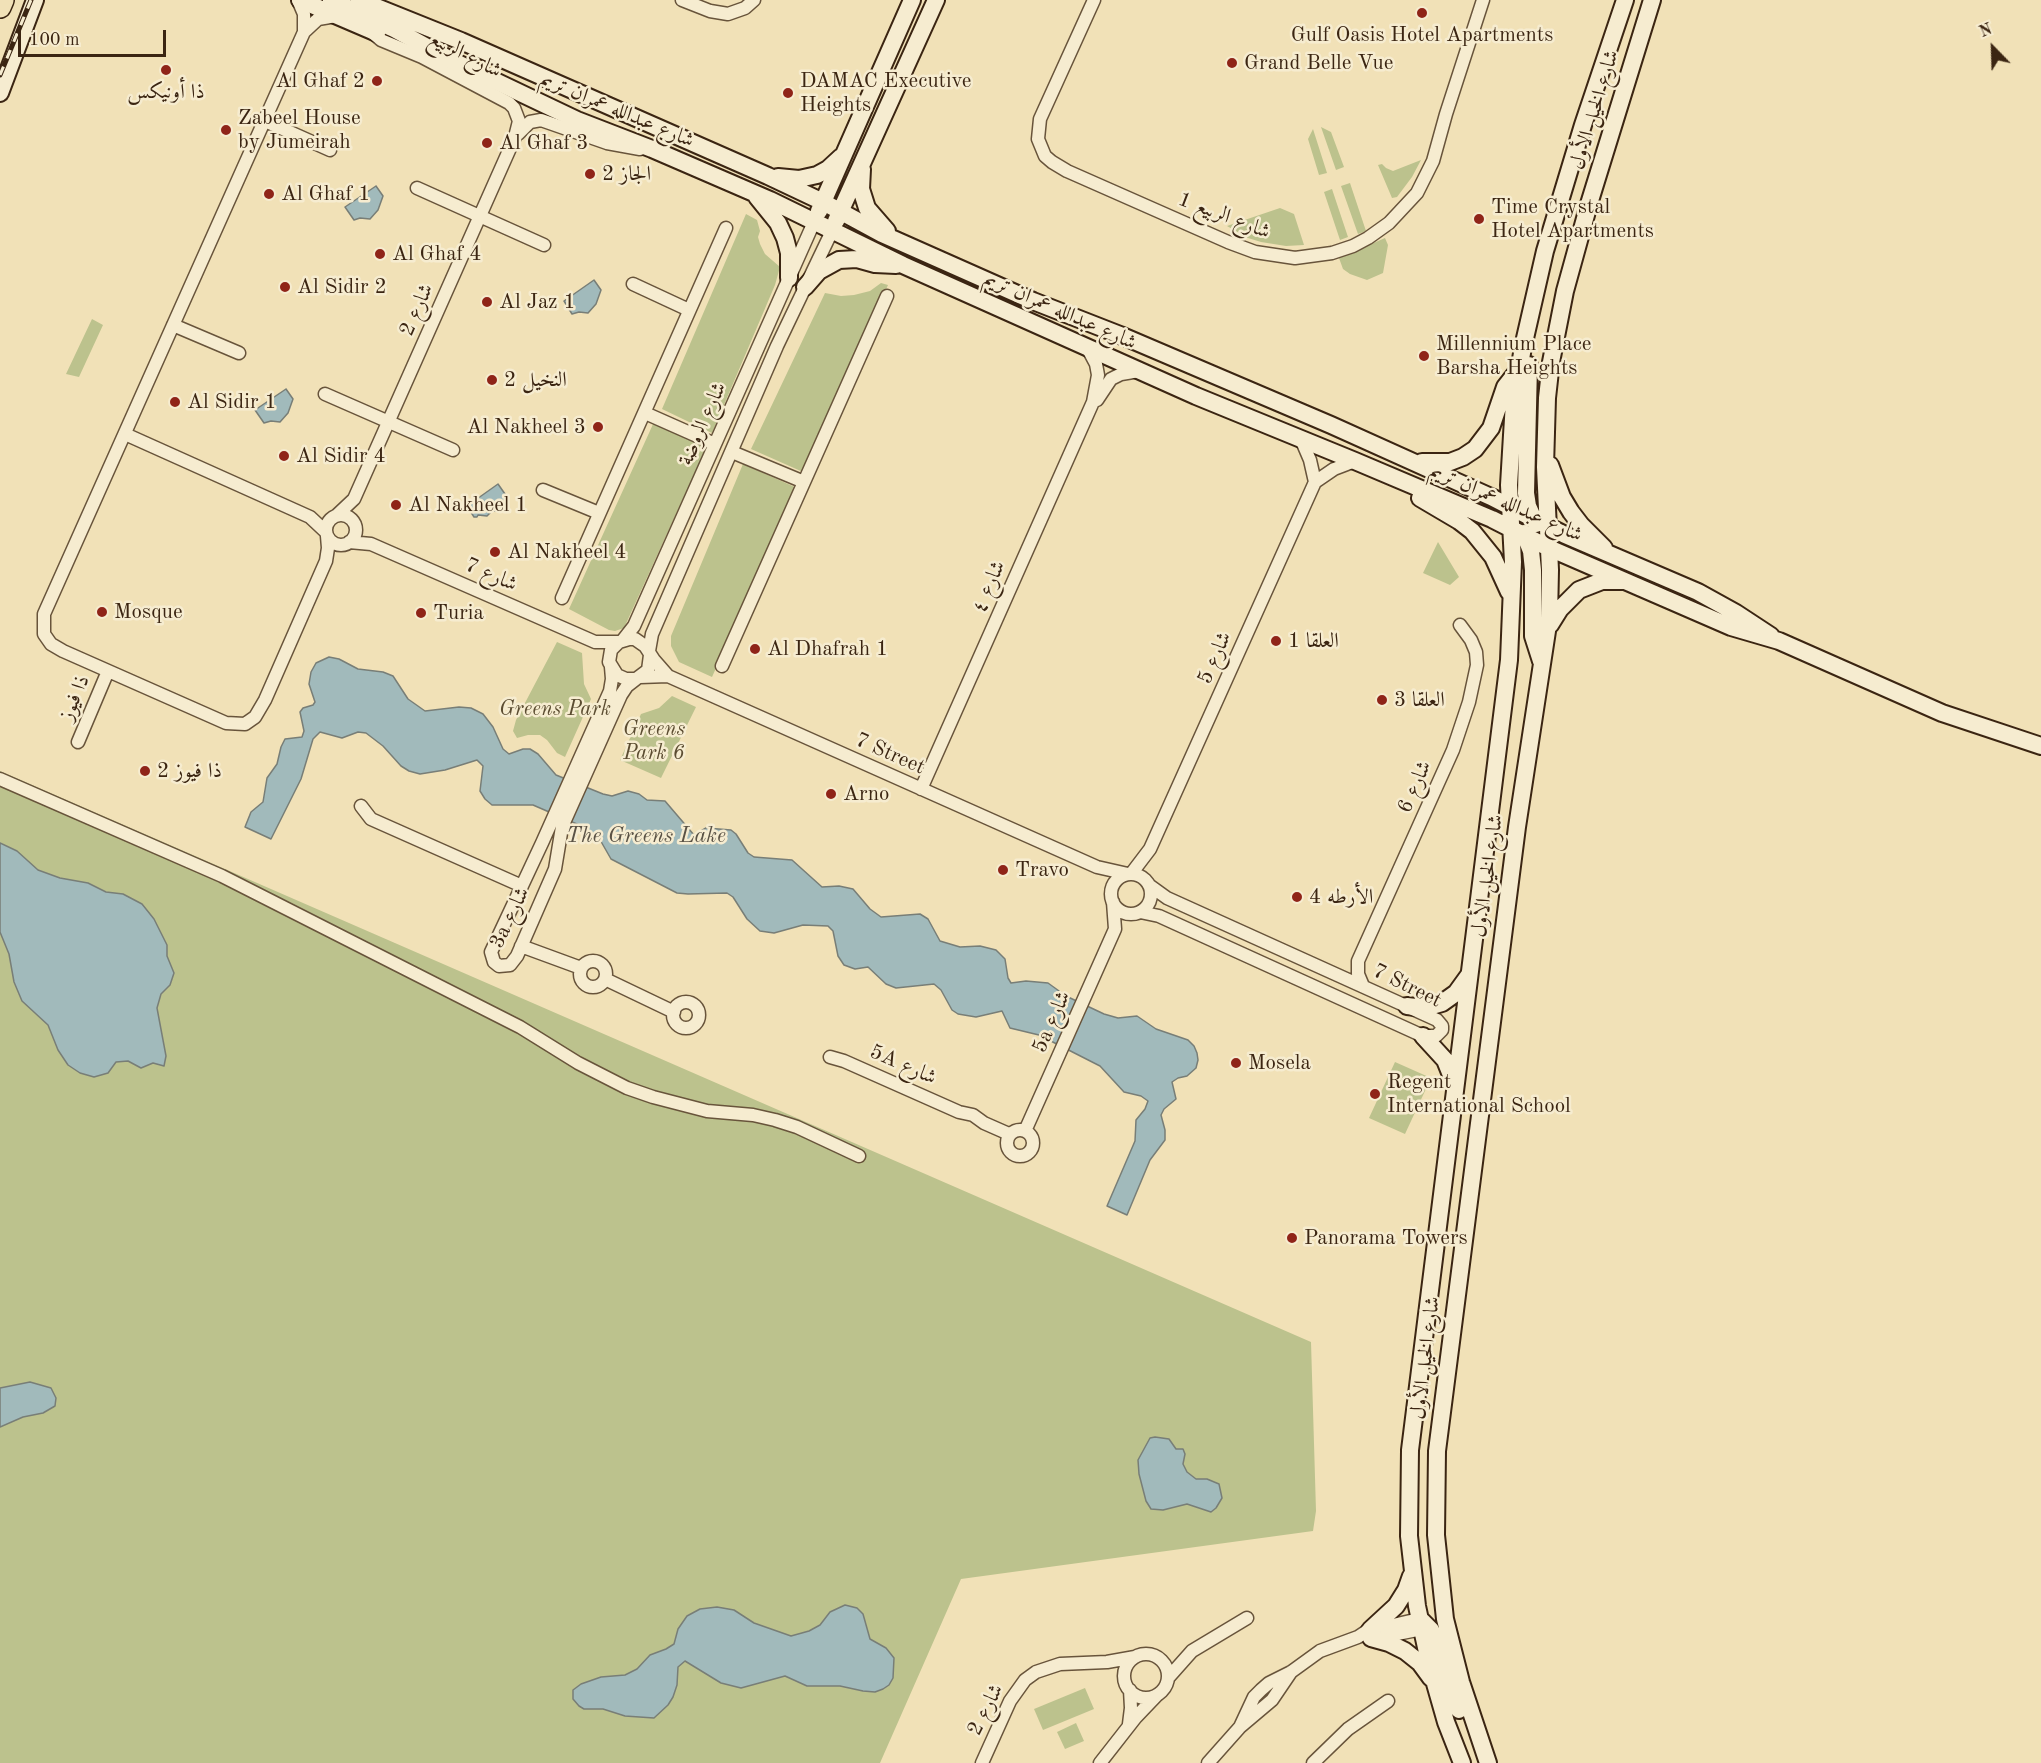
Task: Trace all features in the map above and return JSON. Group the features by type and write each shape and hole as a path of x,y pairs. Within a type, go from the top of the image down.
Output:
{"highway":[{"path":"0,7 3,0"}],"main road":[{"path":"0,93 35,0"},
{"path":"299,0 334,8"},
{"name":"شارع عبدالله عمران تريم","path":"360,0 377,14 451,60 577,120 652,149 755,194 903,265 1088,349 1399,480 1617,558 1717,602 1779,641 1915,702 2041,746"},
{"path":"814,222 912,0"},
{"path":"832,231 936,0"},
{"name":"شارع الخيل الأول","path":"1486,1756 1449,1638 1430,1618 1412,1575 1408,1507 1410,1450 1509,660 1514,521 1511,430 1519,370 1545,251 1625,0"},
{"name":"شارع الخيل الأول","path":"1462,1763 1446,1722 1436,1687 1430,1618 1440,1423 1515,839 1547,632 1550,595 1544,533 1545,447 1551,362 1563,300 1589,204 1652,0"},
{"name":"شارع عبدالله عمران تريم","path":"334,8 377,14 461,41 768,177 823,202 896,240 1033,301 1120,334 1491,497 1514,521 1544,533 1567,555 1731,627 1779,641"},
{"path":"768,177 790,179 809,177 828,169 844,154"},
{"path":"862,162 861,189 867,208 896,240"},
{"path":"755,194 778,223 785,238 789,253 789,278"},
{"path":"805,286 819,271 838,260 903,265"},
{"path":"1523,347 1529,370 1526,493 1544,533"},
{"path":"1411,461 1450,462 1464,457 1475,449 1491,428 1505,387 1519,370"},
{"path":"1545,447 1555,480 1571,512 1592,537 1617,558"},
{"path":"1399,480 1420,498 1459,521 1484,543 1501,571 1512,603"},
{"path":"1514,521 1531,551 1532,627 1541,662"},
{"path":"1513,562 1518,553 1526,553 1533,573"},
{"path":"1547,632 1560,609 1579,590 1602,581 1629,582"},
{"path":"1407,1006 1425,1008 1442,1003 1462,987 1470,971"},
{"path":"1423,1036 1445,1060 1456,1088"},
{"path":"1412,1575 1396,1606 1366,1635 1397,1647 1413,1657 1436,1687"},
{"path":"1430,1618 1450,1685 1466,1726 1486,1756"}],"street":[{"path":"299,0 304,14 304,32"},
{"path":"682,0 728,15 745,8 754,0"},
{"name":"شارع الربيع 1","path":"1094,0 1040,119 1038,139 1046,156 1067,171 1228,242 1255,252 1295,258 1332,253 1353,246 1389,223 1417,193 1432,161 1483,0"},
{"path":"334,8 304,32 47,607 43,620 44,634 51,644 226,723 238,725 250,721 263,706 326,561 327,525 335,516"},
{"name":"شارع الربيع","path":"377,14 381,40 422,57 509,103 514,108 519,121 515,137"},
{"path":"515,137 530,122 541,120 607,143 629,148 652,149"},
{"path":"265,121 330,150"},
{"name":"شارع 2","path":"355,525 354,499 515,137"},
{"path":"417,188 544,244"},
{"name":"شارع الروضة","path":"621,641 634,626 814,222"},
{"path":"562,598 726,228"},
{"name":"شارع الروضة","path":"649,653 652,634 777,346 832,231"},
{"path":"633,284 690,310"},
{"path":"722,666 887,296"},
{"path":"172,325 239,353"},
{"name":"شارع ٤","path":"921,789 1094,402 1098,375 1096,364 1088,349"},
{"name":"شارع ٤","path":"1094,402 1115,376 1139,371"},
{"path":"325,394 453,450"},
{"path":"645,412 715,444"},
{"path":"125,434 310,517 334,543 347,543"},
{"path":"1301,439 1310,460 1315,482 1334,469 1355,461"},
{"path":"732,452 804,482"},
{"name":"شارع 5","path":"1129,874 1150,849 1315,482"},
{"path":"543,490 599,513"},
{"name":"شارع 2","path":"335,516 354,499"},
{"path":"310,517 347,516 355,525 355,536 326,561"},
{"name":"شارع 7","path":"355,525 371,544"},
{"name":"شارع 7","path":"347,543 371,544 594,642 621,641"},
{"name":"شارع 6","path":"1358,961 1453,750 1464,718 1477,659 1474,646 1460,626"},
{"path":"635,639 641,642 668,676 621,678 610,664 611,650 621,641 635,639"},
{"name":"شارع 7","path":"594,642 610,664"},
{"path":"638,678 648,670 649,653"},
{"name":"3a شارع","path":"556,826 555,869 514,961 510,965 499,966 491,957 493,946 534,859 556,826 578,776 610,691 612,679 610,664"},
{"name":"ذا فيوز","path":"78,742 108,671"},
{"name":"7 Street","path":"668,676 1097,867 1129,874"},
{"name":"3a شارع","path":"578,776 627,686 638,678"},
{"path":"0,779 204,867 520,1027 578,1063 627,1088 653,1098 707,1111 753,1115 775,1120 797,1127 859,1156"},
{"path":"361,806 371,819 483,868 520,889"},
{"name":"شارع 5","path":"1148,883 1150,849"},
{"path":"534,859 547,858 551,860 555,869"},
{"path":"1097,867 1106,881 1112,900 1116,907 1125,913 1138,912 1149,903 1151,891 1148,883 1140,876 1129,874 1117,879 1113,885 1112,900"},
{"name":"7 Street","path":"1138,912 1159,916 1423,1036 1432,1037 1440,1034 1442,1030 1440,1023 1407,1006 1167,898 1148,883"},
{"name":"5a شارع","path":"1112,900 1115,929"},
{"name":"5a شارع","path":"1025,1131 1115,929 1138,912"},
{"path":"522,944 545,956 581,968"},
{"path":"590,961 598,962 606,971 605,979 599,985 587,986 581,980 581,968 590,961"},
{"path":"1335,974 1358,961"},
{"path":"1358,961 1358,974 1363,986"},
{"path":"605,979 674,1012"},
{"name":"5A شارع","path":"830,1058 844,1061 959,1112 973,1115 984,1123 1009,1134"},
{"path":"1017,1130 1025,1131 1031,1137 1030,1150 1023,1155 1014,1155 1010,1152 1006,1143 1009,1134 1017,1130"},
{"name":"شارع 2","path":"1100,1763 1192,1651 1247,1618"},
{"path":"1210,1762 1240,1727 1254,1697 1269,1683 1291,1672 1320,1651 1366,1635 1430,1618"},
{"name":"شارع 2","path":"982,1763 1010,1701 1025,1680 1048,1667 1151,1654 1159,1658 1192,1651"},
{"path":"1129,1726 1131,1708 1125,1668 1135,1657"},
{"path":"1159,1658 1164,1663 1168,1678"},
{"path":"1098,1662 1144,1697 1158,1694"},
{"path":"1321,1761 1348,1729 1388,1701"}],"green space":[{"path":"1321,127 1331,132 1344,167 1336,170"},
{"path":"1313,129 1327,173 1319,175 1308,139"},
{"path":"1421,160 1397,197 1392,198 1378,165 1382,164 1393,171"},
{"path":"1350,183 1366,231 1358,234 1341,186"},
{"path":"1332,189 1348,237 1340,240 1324,192"},
{"path":"1280,208 1294,214 1304,245 1286,246 1261,242 1248,238 1227,226"},
{"path":"746,214 757,220 760,244 765,254 780,267 775,285 712,433 662,409"},
{"path":"1385,238 1388,245 1383,273 1367,280 1343,269 1339,258"},
{"path":"881,283 888,285 803,472 751,449 825,293 841,296 854,295 870,291"},
{"path":"92,319 103,325 79,377 66,374"},
{"path":"654,422 707,446 624,628 609,630 569,609"},
{"path":"743,464 797,488 712,677 679,662 671,646 671,636"},
{"path":"1438,542 1459,577 1450,585 1423,573"},
{"name":"Greens Park","path":"557,642 582,653 584,684 591,699 565,757 557,753 540,735 517,738 513,731 516,720"},
{"name":"Greens Park 6","path":"672,696 696,707 661,778 620,760 641,714 659,708"},
{"path":"0,771 1311,1342 1316,1511 1313,1531 961,1579 880,1763 0,1763"},
{"path":"1395,1062 1431,1078 1405,1134 1369,1118"},
{"path":"1085,1688 1094,1709 1043,1730 1034,1709"},
{"path":"1076,1723 1084,1741 1065,1749 1057,1732"}],"water":[{"path":"376,186 383,196 378,210 370,219 354,220 345,207"},
{"path":"594,280 601,290 596,304 588,313 572,314 564,301"},
{"path":"286,389 293,399 288,413 280,422 264,423 255,410"},
{"path":"498,484 505,494 506,501 500,502 500,509 492,511 487,516 474,517 467,506"},
{"name":"The Greens Lake","path":"329,657 339,659 358,669 383,672 393,676 408,699 425,711 459,707 471,708 483,714 493,727 503,749 509,754 530,749 538,754 556,775 603,794 612,796 628,791 639,794 647,800 665,801 694,835 706,828 731,830 748,853 754,857 792,860 822,887 839,886 853,889 870,909 881,917 920,914 928,919 940,941 960,947 980,946 996,950 1005,959 1011,983 1026,981 1048,983 1066,996 1104,1014 1118,1018 1137,1016 1156,1029 1188,1040 1197,1053 1196,1068 1187,1076 1172,1082 1176,1099 1164,1109 1161,1115 1165,1140 1150,1160 1127,1215 1107,1206 1135,1141 1136,1120 1148,1101 1141,1096 1124,1092 1100,1066 1039,1035 1010,1028 1002,1011 976,1017 958,1014 952,1010 941,990 934,984 896,988 886,984 868,967 855,969 844,965 838,956 833,931 828,926 803,925 774,933 760,931 747,919 733,897 727,893 677,893 611,859 599,838 586,828 533,805 492,805 480,791 483,766 477,760 445,770 420,774 401,766 383,746 366,733 358,732 342,738 320,732 313,739 301,779 271,839 245,827 251,812 263,802 267,778 277,764 285,739 302,737 304,731 300,712 315,702 309,684 311,672 316,663"},
{"path":"0,843 17,851 38,870 60,878 88,883 106,892 123,894 142,904 154,919 167,945 167,956 174,973 170,985 161,994 157,1008 166,1056 164,1066 153,1063 141,1068 128,1061 116,1062 108,1073 94,1077 80,1073 68,1065 58,1050 48,1025 22,1001 14,982 9,954 0,932"},
{"path":"30,1382 51,1388 56,1398 55,1406 43,1413 23,1417 0,1427 0,1388"},
{"path":"1150,1438 1169,1439 1176,1449 1183,1449 1185,1454 1183,1464 1187,1472 1196,1479 1207,1479 1219,1484 1222,1498 1216,1508 1211,1512 1187,1504 1163,1510 1151,1509 1146,1501 1138,1460"},
{"path":"845,1605 857,1608 863,1614 870,1639 886,1648 894,1658 893,1678 883,1689 875,1692 840,1686 807,1686 785,1676 741,1688 721,1683 685,1661 678,1667 677,1685 673,1697 654,1718 625,1716 603,1709 584,1709 573,1699 573,1690 581,1684 601,1677 625,1675 637,1669 650,1655 674,1644 678,1629 687,1616 700,1609 717,1607 734,1610 754,1623 791,1636 820,1625 830,1612"}],"railway":[{"path":"0,75 31,0"}],"place":[{"name":"Gulf Oasis Hotel Apartments","path":"1422,13"},
{"name":"Grand Belle Vue","path":"1232,63"},
{"name":"ذا أونيكس","path":"166,70"},
{"name":"Al Ghaf 2","path":"377,81"},
{"name":"DAMAC Executive Heights","path":"788,93"},
{"name":"Zabeel House by Jumeirah","path":"226,130"},
{"name":"Al Ghaf 3","path":"487,143"},
{"name":"الجاز 2","path":"590,174"},
{"name":"Al Ghaf 1","path":"269,194"},
{"name":"Time Crystal Hotel Apartments","path":"1479,219"},
{"name":"Al Ghaf 4","path":"380,254"},
{"name":"Al Sidir 2","path":"285,287"},
{"name":"Al Jaz 1","path":"487,302"},
{"name":"Millennium Place Barsha Heights","path":"1424,356"},
{"name":"النخيل 2","path":"492,380"},
{"name":"Al Sidir 1","path":"175,402"},
{"name":"Al Nakheel 3","path":"598,427"},
{"name":"Al Sidir 4","path":"284,456"},
{"name":"Al Nakheel 1","path":"396,505"},
{"name":"Al Nakheel 4","path":"495,552"},
{"name":"Mosque","path":"102,612"},
{"name":"Turia","path":"421,613"},
{"name":"العلقا 1","path":"1276,641"},
{"name":"Al Dhafrah 1","path":"755,649"},
{"name":"العلقا 3","path":"1382,700"},
{"name":"ذا فيوز 2","path":"145,771"},
{"name":"Arno","path":"831,794"},
{"name":"Travo","path":"1003,870"},
{"name":"الأرطه 4","path":"1297,897"},
{"name":"Mosela","path":"1236,1063"},
{"name":"Regent International School","path":"1375,1094"},
{"name":"Panorama Towers","path":"1292,1238"}]}
